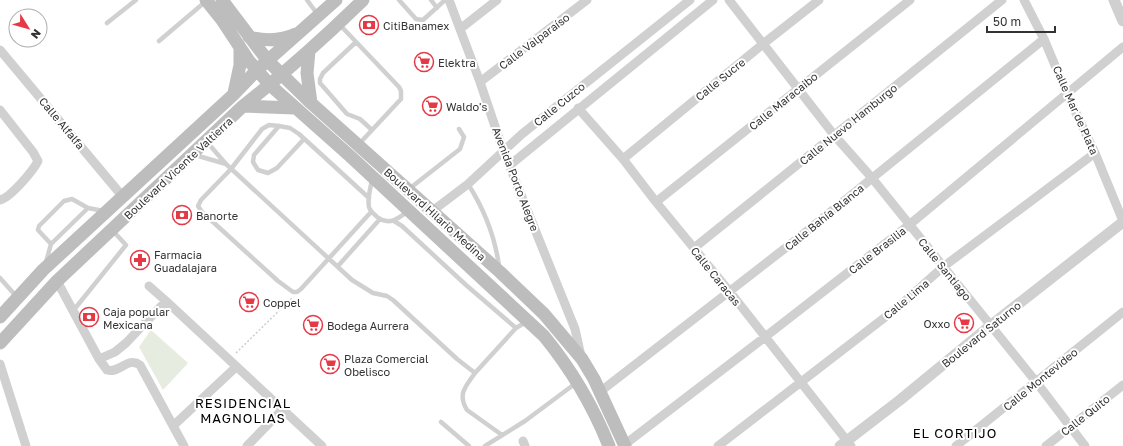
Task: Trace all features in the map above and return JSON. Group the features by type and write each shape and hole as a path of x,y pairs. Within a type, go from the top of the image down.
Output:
{"main road":[{"name":"Boulevard Hilario Medina","path":"206,0 222,20 240,49 270,85 529,320 544,336 556,350 577,382 595,415 609,446"},
{"name":"Boulevard Hilario Medina","path":"222,0 249,37 280,74 431,212 500,272 544,314 582,359 601,391 624,445"},
{"name":"Boulevard Vicente Valtierra","path":"0,317 44,270 233,95 257,70 336,0"},
{"name":"Boulevard Vicente Valtierra","path":"0,343 57,281 243,106 309,51 363,0"},
{"path":"249,37 275,40 291,37 302,31"},
{"path":"233,95 240,65 240,49"},
{"path":"309,51 307,74 311,103"},
{"path":"243,106 295,108"}],"street":[{"name":"Avenida Porto Alegre","path":"448,0 480,82 503,150 575,329 582,359"},
{"path":"460,29 497,0"},
{"name":"Calle Valparaíso","path":"480,82 587,0"},
{"name":"Calle Cuzco","path":"431,212 468,184 503,150 565,99 690,0"},
{"name":"Calle Cuzco","path":"510,165 578,108 713,0"},
{"name":"Calle Santiago","path":"729,0 834,135 872,178 944,267 1037,383 1085,446"},
{"name":"Calle Sucre","path":"623,159 819,0"},
{"name":"Calle Maracaibo","path":"656,202 910,0"},
{"name":"Calle Nuevo Hamburgo","path":"694,248 1002,0"},
{"name":"Calle Mar de Plata","path":"1024,0 1044,40 1095,153 1123,222"},
{"path":"1114,0 1123,21"},
{"name":"Calle Bahía Blanca","path":"601,391 730,292 1044,40"},
{"name":"Calle Brasilia","path":"624,445 765,338 909,225 1123,47"},
{"name":"Calle Alfalfa","path":"0,50 123,197"},
{"name":"Calle Caracas","path":"578,108 623,159 656,202 730,292 801,382 846,444"},
{"path":"0,110 33,152 38,161 36,166 17,187 5,198 0,200"},
{"name":"Calle Lima","path":"718,446 897,308 944,267 1095,153"},
{"name":"Boulevard Saturno","path":"846,444 990,326 1123,222"},
{"path":"57,281 105,368 109,372 127,363 137,362 140,364 184,446"},
{"path":"149,286 322,446"},
{"path":"99,359 115,352 126,343 166,301"},
{"name":"Calle Montevideo","path":"956,446 1037,383 1123,312"},
{"path":"0,364 26,446"},
{"path":"173,426 233,364"},
{"name":"Calle Quito","path":"1046,446 1123,385"},
{"path":"247,446 282,410"}],"lane":[{"path":"107,23 136,0"},
{"path":"159,41 206,0"},
{"path":"307,0 318,16"},
{"path":"399,0 416,19 419,20 422,20 445,0"},
{"path":"431,0 437,8"},
{"path":"339,24 399,86 401,91 401,99 358,145"},
{"path":"356,42 323,73 320,83 347,114 360,118 372,130"},
{"path":"369,198 299,134 290,128 270,125 262,129 231,169 201,200 198,206 202,212 278,281 293,292 297,292 371,212"},
{"path":"279,126 254,155 253,162 258,170 268,173 277,168 304,139"},
{"path":"408,190 460,149 464,137 459,129"},
{"path":"206,141 231,169 329,259 363,288 373,293 388,296 394,300 457,359 475,373"},
{"path":"192,154 226,164"},
{"path":"372,177 369,198 369,208 371,212 380,219 394,221 402,226 432,255 516,328"},
{"path":"468,184 483,210 490,229 497,249 500,272"},
{"path":"51,244 38,230 39,226 64,201 72,199 88,208 107,212"},
{"path":"44,270 51,244 88,208"},
{"path":"394,221 409,211"},
{"path":"338,266 380,219"},
{"path":"73,311 126,245 112,230"},
{"path":"0,278 18,298"},
{"path":"0,288 5,284"},
{"path":"502,435 467,410 462,400 462,393 475,373 516,328 529,320"},
{"path":"485,446 525,421 577,382"},
{"path":"440,422 469,446"}],"path":[{"path":"233,364 297,292"}],"shaded area":[{"path":"151,330 188,363 163,390 139,347"}],"place":[{"name":"CitiBanamex","path":"369,25"},
{"name":"Elektra","path":"424,62"},
{"name":"Waldo's","path":"432,106"},
{"name":"Banorte","path":"182,215"},
{"name":"Farmacia Guadalajara","path":"140,260"},
{"name":"Coppel","path":"249,302"},
{"name":"Caja popular Mexicana","path":"89,317"},
{"name":"Oxxo","path":"964,323"},
{"name":"Bodega Aurrera","path":"313,325"},
{"name":"Plaza Comercial Obelisco","path":"330,364"}],"district":[{"name":"RESIDENCIAL MAGNOLIAS","path":"243,410"},
{"name":"EL CORTIJO","path":"955,433"}]}
